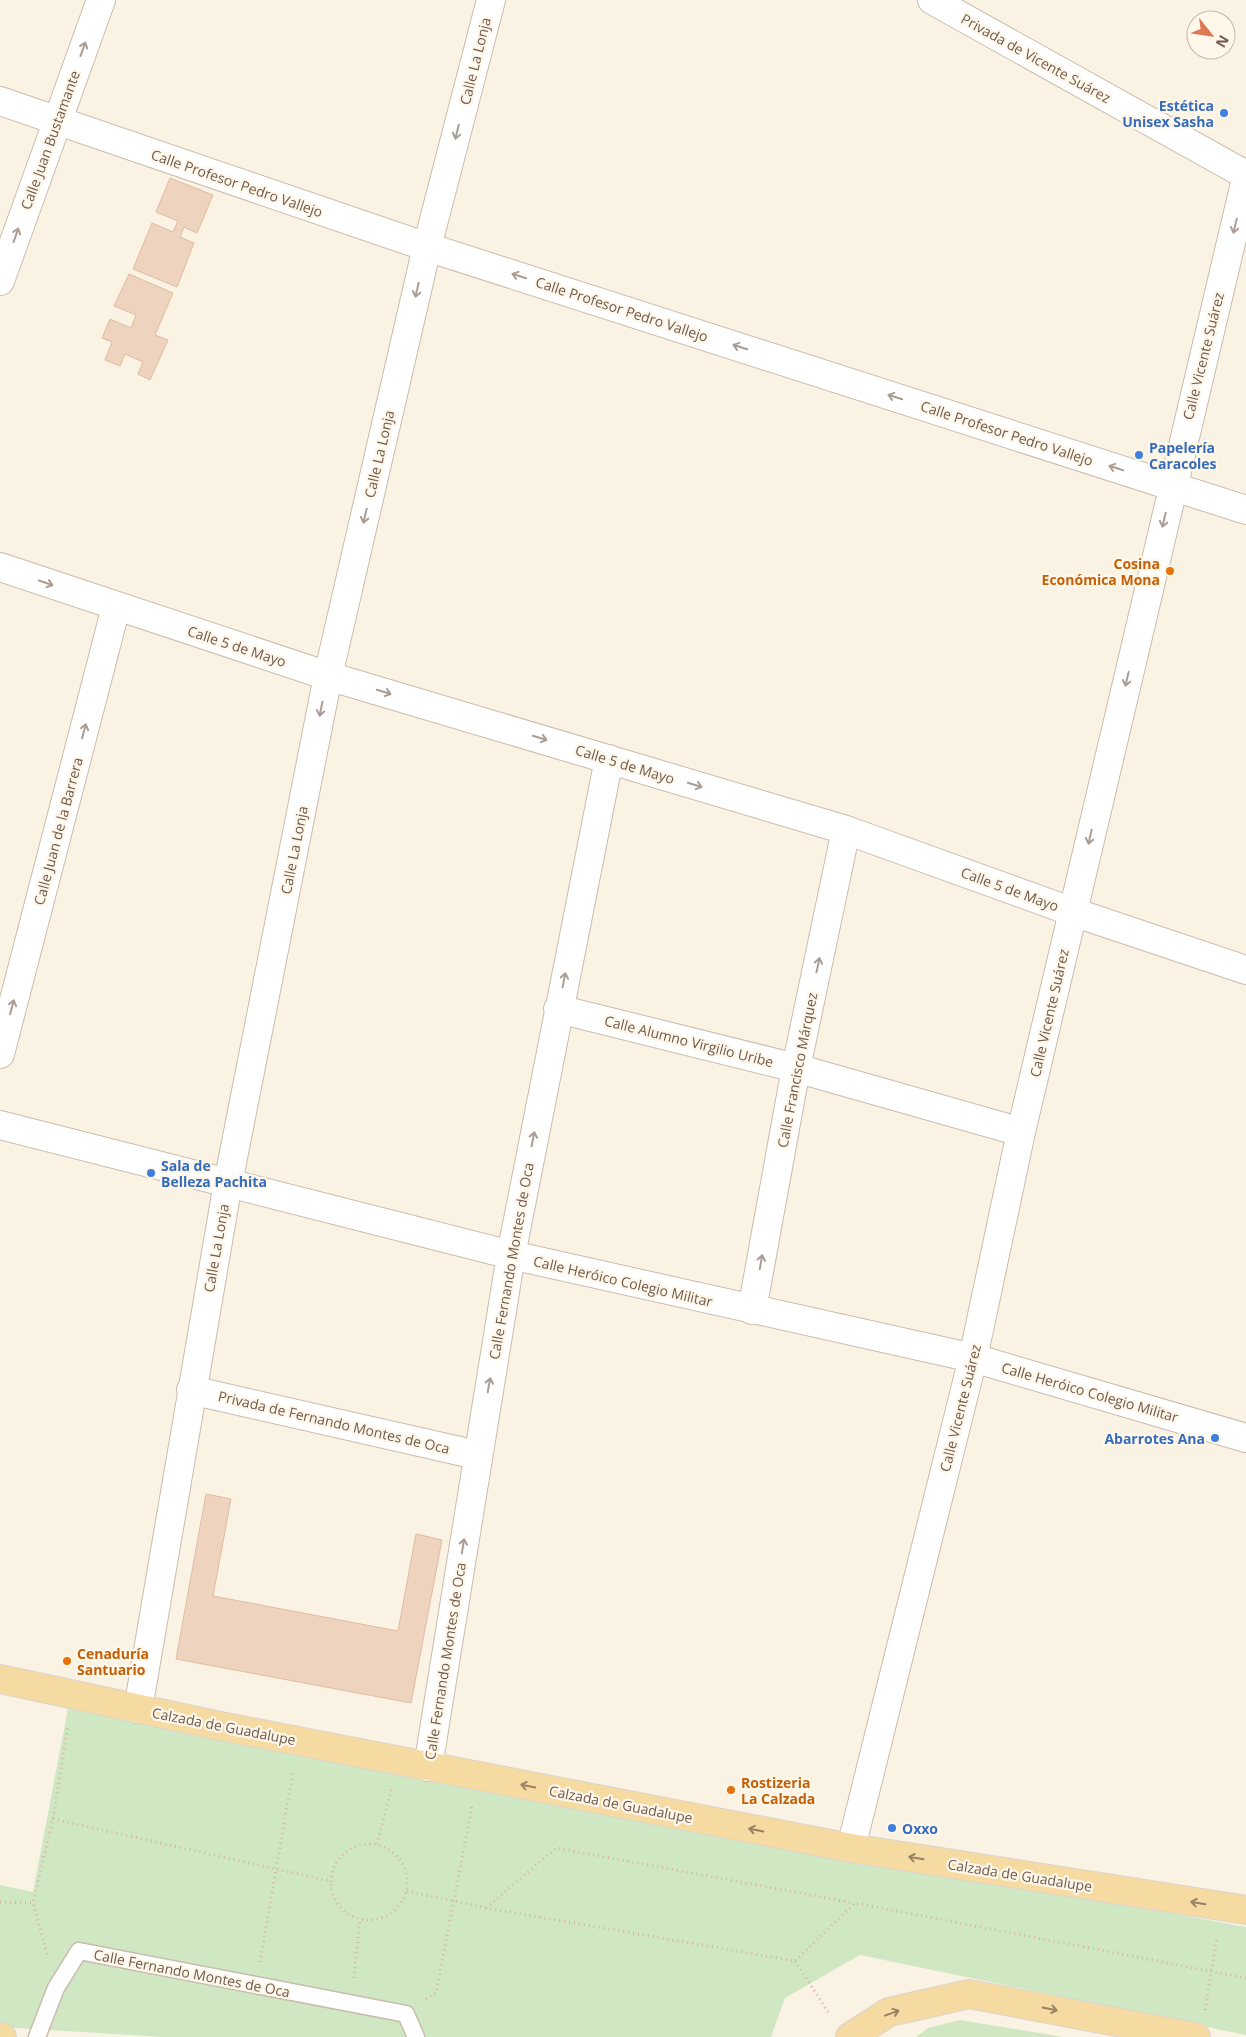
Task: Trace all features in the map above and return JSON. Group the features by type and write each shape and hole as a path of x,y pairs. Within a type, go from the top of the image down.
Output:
{"main road":[{"name":"Calzada de Guadalupe","path":"0,1679 73,1696 428,1767 851,1848 1234,1908"},
{"path":"842,2029 889,2012 970,1994 1200,2028"}],"street":[{"name":"Calle Juan Bustamante","path":"0,281 101,0"},
{"name":"Calle La Lonja","path":"138,1709 191,1390 228,1183 328,676 427,246 491,0"},
{"name":"Privada de Vicente Suárez","path":"932,0 1246,175"},
{"name":"Calle Profesor Pedro Vallejo","path":"0,102 427,246 1246,510"},
{"name":"Calle Vicente Suárez","path":"851,1848 973,1358 1021,1132 1246,179"},
{"name":"Calle 5 de Mayo","path":"0,567 328,676 846,830 1073,912 1246,970"},
{"name":"Calle Juan de la Barrera","path":"0,1054 116,607"},
{"name":"Calle Fernando Montes de Oca","path":"428,1767 477,1455 511,1255 558,1009 609,759"},
{"name":"Calle Francisco Márquez","path":"752,1310 796,1068 846,830"},
{"name":"Calle Alumno Virgilio Uribe","path":"558,1009 796,1068 1021,1132"},
{"name":"Calle Heróico Colegio Militar","path":"0,1124 511,1255 973,1358 1246,1438"},
{"name":"Privada de Fernando Montes de Oca","path":"191,1390 477,1455"}],"lane":[{"name":"Calle Fernando Montes de Oca","path":"37,2037 56,1988 79,1951 406,2014"},
{"path":"406,2014 416,2037"}],"path":[{"path":"56,1988 33,1903 54,1819 73,1696"},
{"path":"256,1985 298,1740"},
{"path":"377,1844 398,1760"},
{"path":"406,2014 436,1993 478,1776"},
{"path":"54,1819 330,1880"},
{"path":"377,1844 396,1854 407,1873 407,1891 393,1914 372,1922 351,1918 335,1902 330,1880 337,1859 355,1846 377,1844"},
{"path":"486,1908 556,1848 1246,1978"},
{"path":"407,1891 486,1908 795,1961 842,2029"},
{"path":"0,1902 33,1903"},
{"path":"795,1961 855,1903"},
{"path":"1200,2028 1211,1972 1234,1908"},
{"path":"352,2004 360,1919"}],"green space":[{"path":"68,1708 1246,1927 1246,2035 860,1955 785,1998 771,2037 163,2037 0,2027 0,1885 33,1892"},
{"path":"960,2020 1064,2037 916,2037 928,2028"}],"building":[{"path":"170,178 213,195 197,233 184,227 180,237 194,243 177,287 133,269 152,223 173,232 178,221 156,212"},
{"path":"129,274 173,293 155,335 168,340 150,380 138,374 143,362 125,354 120,366 105,360 112,342 102,338 110,319 131,328 136,315 114,306"},
{"path":"206,1494 231,1499 213,1596 398,1631 416,1534 442,1540 411,1703 176,1659"}],"place":[{"name":"Estética Unisex Sasha","path":"1224,113"},
{"name":"Papelería Caracoles","path":"1139,455"},
{"name":"Cosina Económica Mona","path":"1170,571"},
{"name":"Sala de Belleza Pachita","path":"151,1173"},
{"name":"Abarrotes Ana","path":"1215,1438"},
{"name":"Cenaduría Santuario","path":"67,1661"},
{"name":"Rostizeria La Calzada","path":"731,1790"},
{"name":"Oxxo","path":"892,1828"}]}
